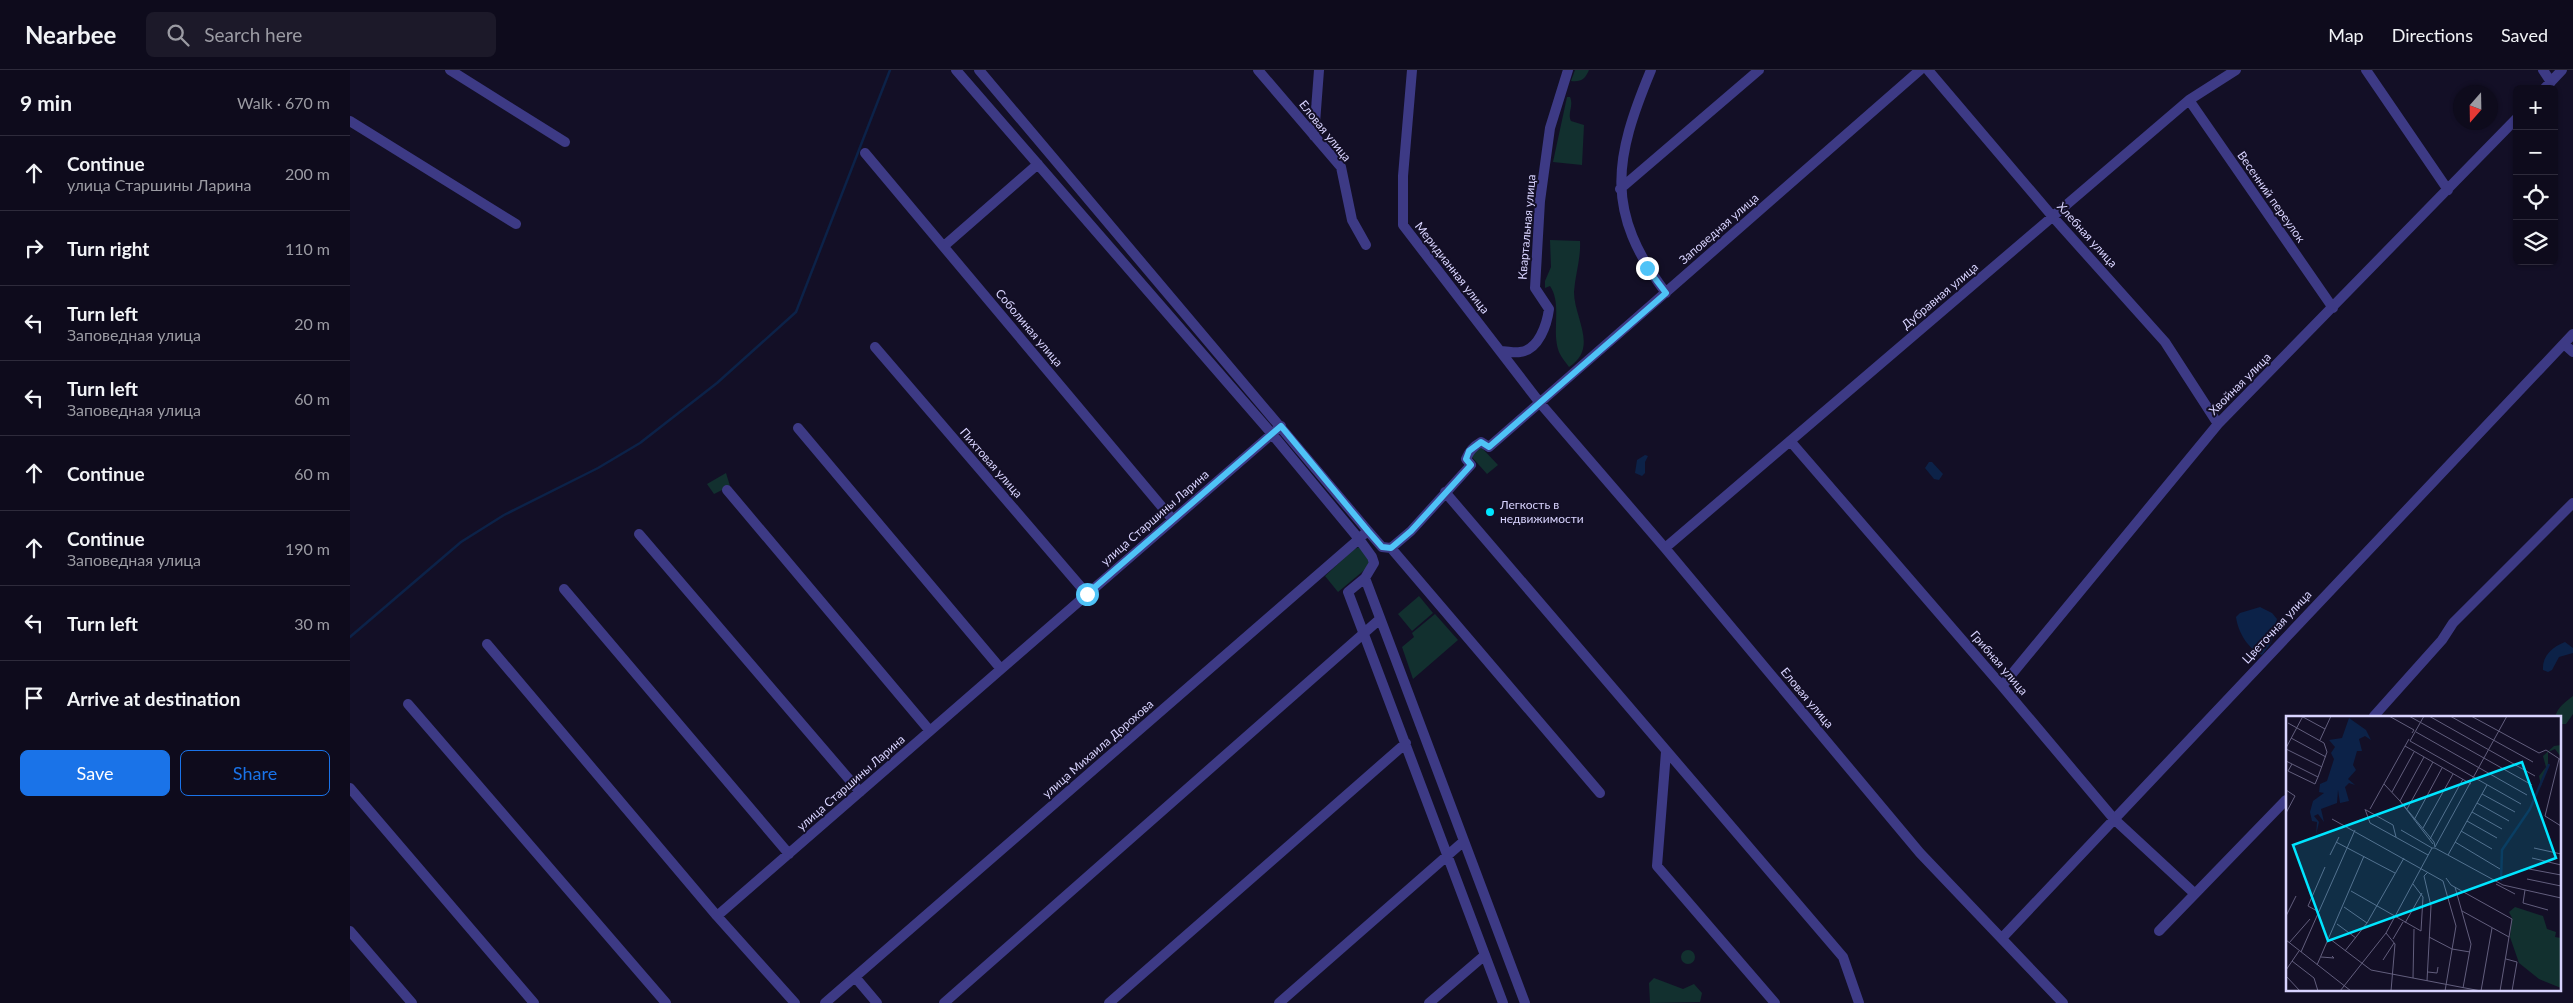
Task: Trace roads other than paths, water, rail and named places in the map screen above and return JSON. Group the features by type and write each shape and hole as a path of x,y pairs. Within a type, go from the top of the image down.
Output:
{"street":[{"path":"450,70 565,142"},
{"path":"956,70 1272,434 1372,557 1374,564 1365,578 1348,592 1502,1003"},
{"path":"979,70 1368,531 1382,547 1391,548 1600,793"},
{"name":"Еловая улица","path":"1258,70 1341,167 1352,220 1366,245"},
{"path":"1314,136 1319,70"},
{"name":"Меридианная улица","path":"1412,70 1403,176 1403,225 1540,403"},
{"name":"Квартальная улица","path":"1500,351 1522,352 1533,346 1546,326 1549,309 1535,288 1540,201 1550,128 1568,70"},
{"path":"1651,70 1622,154 1620,189 1634,242 1647,268 1666,293"},
{"path":"1620,189 1759,70"},
{"name":"Заповедная улица","path":"1445,492 1471,465 1466,459 1469,451 1481,442 1489,447 1920,70"},
{"name":"Хлебная улица","path":"1928,70 2053,217 2165,342 2218,424"},
{"name":"Дубравная улица","path":"1665,548 2189,100 2236,70"},
{"path":"2366,70 2448,190"},
{"path":"2543,70 2547,85"},
{"path":"2547,85 2562,70"},
{"name":"Весенний переулок","path":"2189,100 2333,308"},
{"path":"350,122 516,224"},
{"name":"Хвойная улица","path":"2002,686 2218,424 2513,122"},
{"name":"Соболиная улица","path":"865,153 1172,520"},
{"path":"944,246 1038,164"},
{"name":"Цветочная улица","path":"2002,938 2340,578 2573,334"},
{"path":"2564,344 2573,352"},
{"name":"Пихтовая улица","path":"875,347 1087,594"},
{"name":"Еловая улица","path":"1540,403 1665,548 1920,852 2063,1003"},
{"name":"улица Старшины Ларина","path":"717,916 1281,426"},
{"path":"798,428 1001,669"},
{"name":"Грибная улица","path":"1791,442 2002,686 2114,820 2194,893"},
{"path":"727,490 930,731"},
{"path":"1391,548 1411,531 1445,492 1843,957 1860,1003"},
{"path":"2374,716 2442,640 2453,623 2573,503"},
{"name":"улица Михаила Дорохова","path":"825,1003 1368,531"},
{"path":"640,534 860,792"},
{"path":"1365,578 1525,1003"},
{"path":"564,589 788,854"},
{"path":"944,1003 1380,619"},
{"path":"487,644 717,916 795,1003"},
{"path":"408,704 666,1003"},
{"path":"1109,1003 1406,743"},
{"path":"1666,752 1657,866 1775,1003"},
{"path":"350,788 534,1003"},
{"path":"2159,931 2286,800"},
{"path":"1279,1003 1464,841"},
{"path":"350,931 412,1003"},
{"path":"1429,1003 1484,955"},
{"path":"855,977 877,1003"}],"water":[{"path":"1645,455 1648,456 1645,462 1645,473 1642,476 1635,473 1637,460"},
{"path":"1929,462 1932,462 1943,474 1939,480 1934,479 1925,468"},
{"path":"2260,607 2272,613 2277,619 2271,643 2262,655 2248,644 2239,628 2236,617 2240,613"},
{"path":"2565,642 2573,648 2573,653 2559,657 2552,670 2548,672 2543,670 2546,656"}],"waterway":[{"path":"350,637 461,542 504,515 598,468 640,443 717,383 796,312 890,70"}],"place":[{"name":"Легкость в недвижимости","path":"1490,512"}]}
